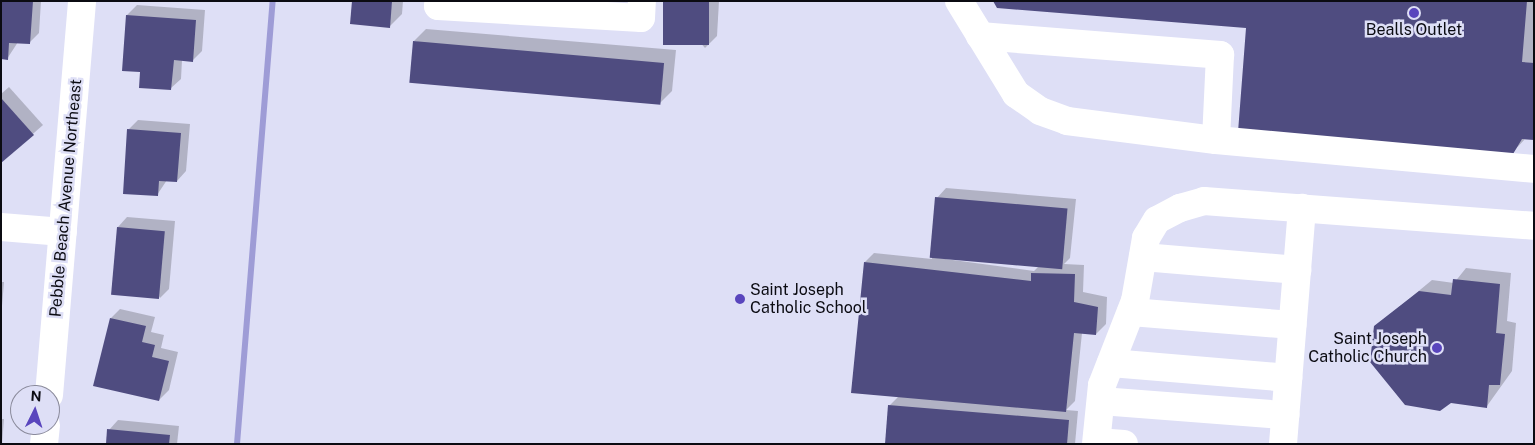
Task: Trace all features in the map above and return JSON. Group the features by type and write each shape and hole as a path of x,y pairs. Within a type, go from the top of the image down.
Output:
{"street":[{"name":"Pebble Beach Avenue Northeast","path":"50,385 82,1"},
{"path":"439,1 438,6 641,18 642,1"},
{"path":"959,1 1016,94 1040,111 1067,121 1216,140 1534,169"},
{"path":"980,36 1220,55 1216,140"},
{"path":"1124,444 1097,443 1101,401 1111,363 1131,312 1146,238 1157,220 1180,208 1204,201 1534,226"},
{"path":"1283,444 1302,208"},
{"path":"1,227 63,232"},
{"path":"1143,257 1297,270"},
{"path":"1131,312 1292,325"},
{"path":"1111,363 1288,378"},
{"path":"1101,401 1285,415"}],"building":[{"path":"1,1 33,1 30,44 9,43 8,60 1,59"},
{"path":"352,1 392,1 390,28 350,24"},
{"path":"663,1 709,1 709,45 663,45"},
{"path":"993,1 1527,1 1522,62 1534,63 1534,140 1522,139 1513,154 1238,132 1246,28 997,8"},
{"path":"126,15 196,20 193,62 174,60 171,90 139,88 140,72 122,71"},
{"path":"413,41 664,63 660,105 409,83"},
{"path":"1,98 34,135 1,163"},
{"path":"127,129 181,133 177,182 159,181 158,196 123,194"},
{"path":"935,197 1067,209 1062,269 930,258"},
{"path":"117,227 165,231 159,299 111,295"},
{"path":"864,262 1031,281 1031,273 1075,274 1074,302 1098,307 1096,335 1074,333 1066,412 851,393"},
{"name":"Saint Joseph Catholic Church","path":"1453,279 1500,284 1496,333 1505,334 1500,385 1489,385 1487,408 1451,403 1440,411 1405,405 1370,362 1374,326 1419,291 1451,295"},
{"path":"110,318 146,326 142,342 155,345 152,357 169,361 159,401 93,386"},
{"path":"888,405 1069,420 1067,444 885,444"},
{"path":"107,429 170,435 169,444 106,444"}],"waterway":[{"path":"237,444 273,1"}],"place":[{"name":"Bealls Outlet","path":"1414,13"},
{"name":"Saint Joseph Catholic School","path":"740,299"},
{"name":"Saint Joseph Catholic Church","path":"1437,348"}]}
